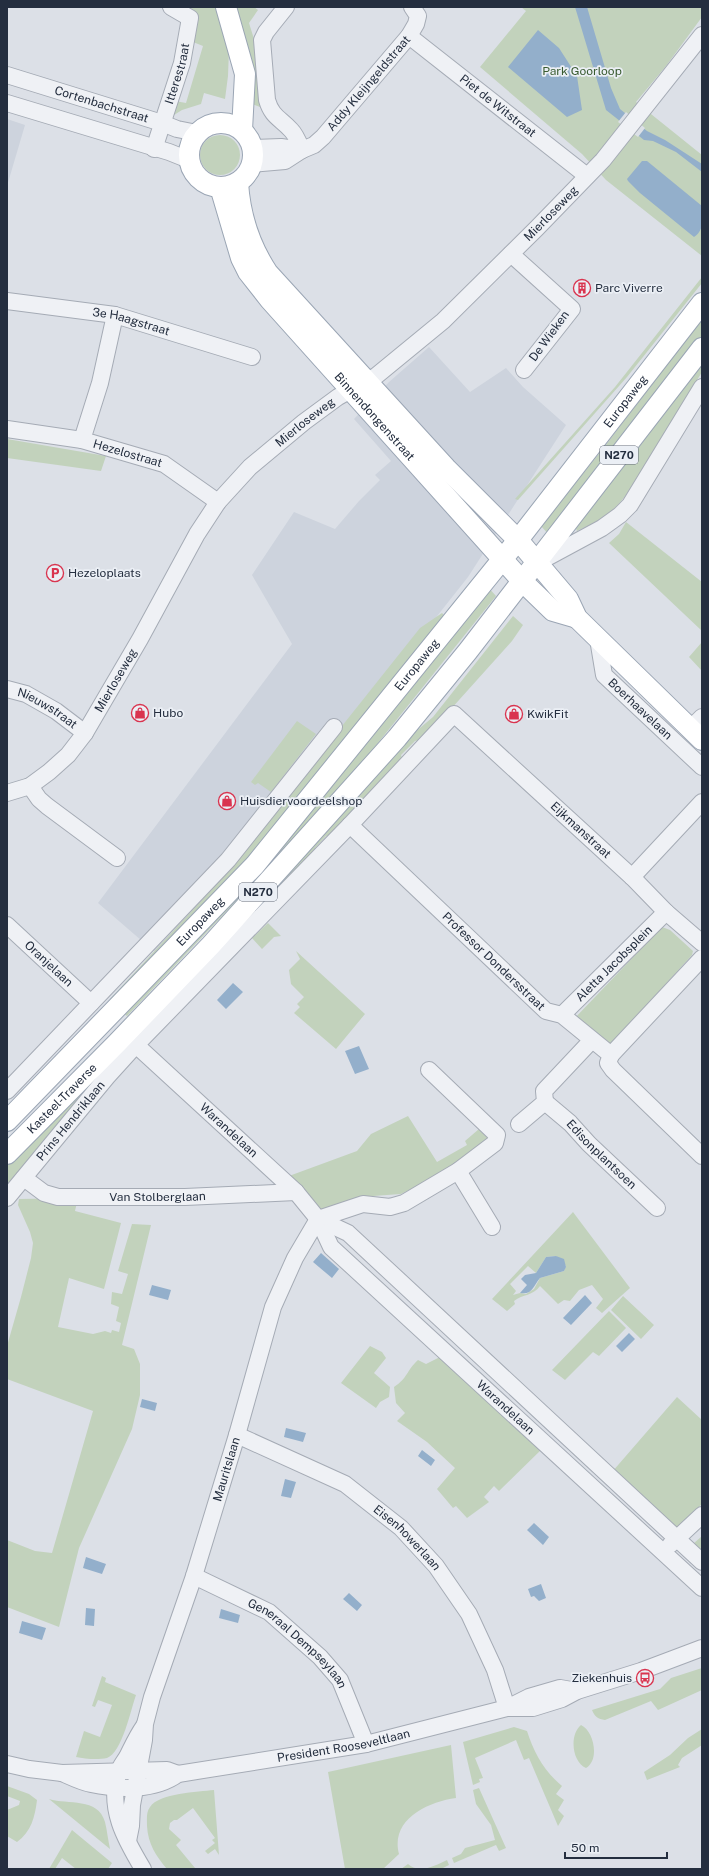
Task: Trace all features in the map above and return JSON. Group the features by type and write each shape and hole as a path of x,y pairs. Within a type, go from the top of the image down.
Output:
{"main road":[{"path":"226,7 235,36 238,54 245,74 242,130"},
{"path":"224,123 233,93 234,75 238,54"},
{"path":"214,123 230,124 242,130 249,138 252,156 245,176 229,185 211,186 203,182 194,173 188,160 190,145 197,133 214,123"},
{"name":"Binnendongenstraat","path":"229,185 236,243 248,272 270,300 358,386 446,468 518,540 536,563"},
{"name":"Binnendongenstraat","path":"229,185 240,204 250,237 262,264 358,386 502,560 522,581"},
{"name":"Europaweg","path":"114,1010 255,865 518,540 702,303"},
{"name":"Europaweg","path":"126,1044 211,945 397,738 468,651 702,348"},
{"name":"Boerhaavelaan","path":"536,563 568,599 577,618 598,639 698,729"},
{"name":"Boerhaavelaan","path":"522,581 553,611 577,618"},
{"name":"Kasteel-Traverse","path":"7,1121 114,1010"},
{"name":"Kasteel-Traverse","path":"7,1154 126,1044"}],"street":[{"name":"Itterestraat","path":"154,149 182,63 190,18 171,7"},
{"path":"286,7 266,32 262,40 267,100 270,110 292,130 302,150"},
{"name":"Addy Kleijngeldstraat","path":"252,156 286,161 302,150 314,145 323,137 408,36 416,24 418,16 412,7"},
{"name":"Mierloseweg","path":"7,794 30,786 49,772 68,755 86,733 140,639 197,534 218,502 250,467 304,422 389,367 443,321 587,176 622,137 702,35"},
{"name":"Piet de Witstraat","path":"408,36 587,176"},
{"name":"Cortenbachstraat","path":"7,75 162,123 176,129 197,133"},
{"path":"7,103 188,160"},
{"name":"De Wieken","path":"511,254 572,309 524,370"},
{"name":"3e Haagstraat","path":"7,301 115,316 252,357"},
{"name":"Hezelostraat","path":"115,316 100,383 82,440 164,464 218,502"},
{"name":"Europaweg","path":"536,563 602,528 620,515 630,505 696,410 702,387"},
{"path":"7,429 82,440"},
{"name":"Boerhaavelaan","path":"598,639 604,675 702,767"},
{"name":"Nieuwstraat","path":"7,689 26,694 50,707 86,733"},
{"name":"Eijkmanstraat","path":"350,825 454,714 632,877"},
{"name":"Europaweg","path":"7,1091 228,860 334,728"},
{"path":"30,786 39,799 47,806 117,858"},
{"path":"702,802 632,877 666,912 702,943"},
{"path":"126,1044 350,825"},
{"name":"Professor Dondersstraat","path":"350,825 546,1011 562,1015 611,1055"},
{"name":"Aletta Jacobsplein","path":"562,1015 666,912"},
{"name":"Oranjelaan","path":"7,925 91,1003"},
{"path":"702,958 611,1055 608,1063 613,1070 702,1156"},
{"path":"518,1124 545,1102 544,1091 592,1040"},
{"name":"Prins Hendriklaan","path":"7,1198 107,1077 126,1044"},
{"name":"Warandelaan","path":"126,1044 296,1192 318,1219 331,1247 702,1588"},
{"path":"318,1219 363,1204 390,1207 404,1203 458,1172 495,1143 497,1135 429,1070"},
{"name":"Edisonplantsoen","path":"545,1102 570,1123 589,1144 657,1208"},
{"path":"458,1172 492,1227"},
{"name":"Van Stolberglaan","path":"24,1178 44,1193 58,1197 185,1197 296,1192"},
{"name":"Warandelaan","path":"318,1219 348,1233 702,1562"},
{"name":"Mauritslaan","path":"128,1841 131,1826 134,1789 139,1770 145,1724 152,1697 194,1576 237,1435 273,1307 295,1258 318,1219"},
{"name":"Eisenhowerlaan","path":"237,1435 346,1484 401,1528 436,1566 469,1614 495,1670 507,1708"},
{"path":"664,1552 702,1515"},
{"name":"Generaal Dempseylaan","path":"194,1576 269,1612 320,1657 340,1680 366,1744"},
{"name":"President Rooseveltlaan","path":"62,1773 90,1784 134,1789 170,1780 178,1774 366,1744 507,1708 533,1708 577,1691 641,1672 702,1648"},
{"name":"Mauritslaan","path":"119,1770 128,1756 134,1740 145,1724"},
{"name":"President Rooseveltlaan","path":"7,1764 29,1769 62,1773 119,1770 167,1770 178,1774"},
{"path":"119,1770 115,1805 120,1826 128,1841 137,1866"}],"shaded area":[{"path":"7,119 25,125 7,186"},
{"path":"429,347 470,392 506,368 523,387 566,425 468,577 267,831 156,953 98,903 292,644 252,575 294,512 335,529 359,501 380,480 375,475 391,461 354,419 389,382"}],"green space":[{"path":"187,7 219,7 229,50 228,76 225,99 204,93 201,104 182,110 174,115 171,113 175,101 186,103 203,46 193,42 197,22 194,10"},
{"path":"232,7 254,7 258,10 249,23 254,39 260,107 247,102"},
{"name":"Park Goorloop","path":"521,7 702,7 702,17 666,66 636,102 702,155 702,256 606,180 582,154 480,67 526,11"},
{"path":"216,135 224,135 231,138 237,144 240,155 237,166 231,172 224,175 216,175 209,172 203,166 200,159 200,151 203,144 209,138"},
{"path":"702,277 702,283 627,377 518,500 515,499 615,387"},
{"path":"702,318 702,336 550,536 541,526 602,450"},
{"path":"702,356 702,372 626,495 610,513 577,531 574,524"},
{"path":"7,439 106,456 101,471 7,458"},
{"path":"626,522 702,582 702,631 609,543 619,534"},
{"path":"487,586 496,596 329,804 127,1016 123,1013"},
{"path":"442,613 445,616 271,834 112,1001 110,999 213,888 420,628"},
{"path":"513,616 523,625 512,641 424,739 415,741 401,755 403,761 336,834 326,836 315,848 315,855 295,870 296,876 292,880 284,881 270,895 269,904 131,1045 408,738 433,717"},
{"path":"702,642 702,671 689,657"},
{"path":"297,721 316,734 271,792 258,783 255,785 251,782"},
{"path":"268,923 281,936 274,937 262,949 252,938"},
{"path":"662,927 670,930 693,951 692,955 607,1049 573,1020"},
{"path":"296,951 365,1014 336,1049 294,1013 300,1007 297,1004 304,997 291,984 289,970 300,959"},
{"path":"116,1049 122,1055 36,1150 37,1157 7,1193 7,1162"},
{"path":"408,1116 437,1162 467,1145 465,1141 479,1129 490,1139 450,1170 401,1194 359,1197 321,1214 289,1176 357,1151 371,1134"},
{"path":"78,1198 75,1211 121,1223 104,1289 69,1278 58,1327 93,1334 105,1331 111,1333 112,1330 119,1332 121,1323 116,1321 119,1307 111,1304 112,1292 122,1294 128,1274 118,1271 132,1224 151,1225 122,1345 134,1349 140,1364 140,1395 132,1429 79,1548 59,1627 7,1607 7,1540 35,1551 52,1553 93,1411 7,1379 7,1346 31,1258 33,1243 30,1232 18,1205 19,1199"},
{"path":"573,1212 630,1288 602,1313 596,1308 603,1299 592,1285 579,1290 570,1301 564,1300 558,1304 540,1286 534,1292 514,1301 515,1304 507,1311 492,1299","holes":["556,1256 566,1266 564,1271 540,1278 534,1289 526,1294 520,1293 513,1295 516,1291 510,1284 528,1266 536,1273 546,1257"]},
{"path":"623,1296 654,1325 641,1339 611,1310"},
{"path":"609,1311 626,1328 599,1356 593,1352 565,1380 552,1370"},
{"path":"370,1346 382,1352 386,1358 374,1373 390,1387 389,1397 380,1402 376,1408 341,1383"},
{"path":"440,1357 543,1448 499,1491 494,1486 484,1497 489,1502 467,1518 456,1506 453,1508 437,1489 455,1468 427,1442 397,1421 405,1413 396,1403 394,1387 402,1381 418,1360 426,1364"},
{"path":"677,1397 702,1420 702,1504 676,1528 612,1472"},
{"path":"702,1536 702,1551 693,1544"},
{"path":"702,1668 702,1690 658,1710 651,1701 605,1720 597,1717 592,1710 660,1689 671,1678"},
{"path":"102,1676 106,1678 105,1682 136,1695 129,1720 117,1748 107,1758 87,1759 76,1757 84,1731 100,1737 112,1705 98,1700 95,1707 92,1706"},
{"path":"581,1725 586,1728 594,1746 593,1759 586,1768 581,1765 578,1760 574,1748 575,1735 577,1729"},
{"path":"514,1727 527,1731 540,1761 562,1786 556,1794 564,1800 558,1810 564,1816 558,1826 529,1758 524,1760 516,1740 475,1758 483,1778 479,1779 480,1782 473,1785 463,1742"},
{"path":"702,1729 702,1745 682,1758 678,1765 680,1767 647,1780 644,1772 670,1755 688,1738"},
{"path":"451,1745 456,1798 445,1800 423,1809 405,1822 400,1831 398,1842 399,1854 383,1869 345,1869 328,1772"},
{"path":"7,1786 29,1794 37,1800 32,1824 26,1834 17,1842 7,1836 7,1810 19,1805 20,1801 7,1796"},
{"path":"479,1788 506,1848 499,1851 496,1845 454,1863 452,1858 461,1854 465,1848 495,1840 491,1825 476,1804 473,1790"},
{"path":"214,1790 219,1855 215,1849 208,1854 205,1851 215,1843 212,1840 215,1838 193,1808 177,1820 170,1823 169,1829 181,1840 176,1845 195,1868 167,1869 156,1854 149,1838 147,1814 150,1807 155,1802 170,1796"},
{"path":"49,1799 82,1803 96,1809 101,1814 105,1822 110,1849"},
{"path":"72,1830 112,1863 108,1869 76,1869 62,1858 55,1869 49,1869"},
{"path":"447,1860 449,1865 441,1869 422,1869"},
{"path":"408,1864 412,1867 422,1869 401,1869"}],"water":[{"path":"575,7 587,7 611,88 620,109 647,131 665,140 702,164 702,172 676,152 653,141 644,140 606,110"},
{"path":"538,30 559,48 577,76 582,110 567,117 508,67"},
{"path":"642,161 647,161 702,206 700,231 694,237 640,193 628,181 627,179"},
{"path":"233,983 243,992 226,1009 217,1000"},
{"path":"359,1046 369,1069 355,1074 345,1051"},
{"path":"321,1253 339,1269 332,1278 313,1262"},
{"path":"556,1256 564,1259 566,1267 564,1271 540,1278 528,1293 520,1293 527,1285 521,1279 525,1275 536,1273 546,1257"},
{"path":"152,1285 171,1290 168,1300 149,1295"},
{"path":"585,1295 592,1303 571,1325 563,1318"},
{"path":"629,1333 635,1339 622,1352 616,1346"},
{"path":"142,1399 157,1403 155,1411 140,1407"},
{"path":"286,1428 306,1433 303,1442 284,1437"},
{"path":"422,1450 435,1460 431,1466 418,1456"},
{"path":"285,1479 296,1482 291,1498 281,1496"},
{"path":"534,1523 549,1537 543,1545 527,1530"},
{"path":"86,1557 106,1564 102,1574 83,1568"},
{"path":"541,1584 546,1598 539,1601 534,1596 531,1597 528,1589"},
{"path":"349,1593 362,1605 357,1611 343,1599"},
{"path":"86,1608 95,1609 94,1626 85,1625"},
{"path":"221,1609 240,1615 238,1623 219,1618"},
{"path":"22,1621 46,1628 42,1640 19,1633"}],"pier":[{"path":"626,112 645,128 638,137 618,122"}],"place":[{"name":"Parc Viverre","path":"582,288"},
{"name":"Hezeloplaats","path":"55,573"},
{"name":"Hubo","path":"140,713"},
{"name":"KwikFit","path":"514,714"},
{"name":"Huisdiervoordeelshop","path":"227,801"},
{"name":"Ziekenhuis","path":"645,1678"}]}
